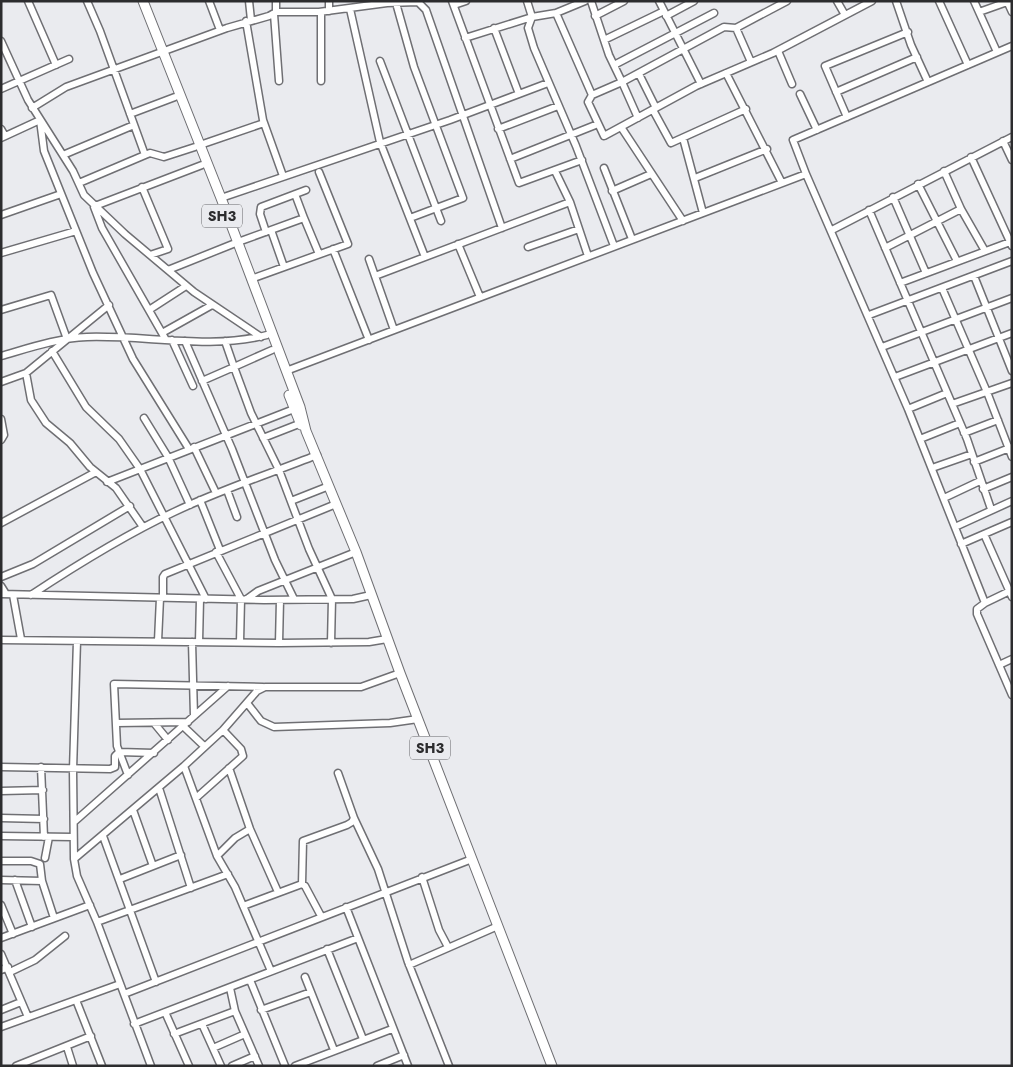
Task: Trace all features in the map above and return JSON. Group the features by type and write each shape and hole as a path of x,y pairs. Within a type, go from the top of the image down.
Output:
{"main road":[{"name":"SH3","path":"137,1 198,146 202,165 251,279 286,371 304,425 356,552 387,639 552,1066"},
{"name":"SH3","path":"143,1 175,97 221,198 264,336 272,350 294,409 304,425"}],"street":[{"path":"28,1 56,65"},
{"path":"86,1 100,31 145,155"},
{"path":"209,1 220,30"},
{"path":"249,1 249,21 264,123 283,176"},
{"path":"276,1 278,81"},
{"path":"329,1 329,11"},
{"path":"466,1 453,3 519,183 582,160"},
{"path":"527,1 532,17 529,24 530,35 548,83 582,160 614,246"},
{"path":"465,38 532,17 556,13 585,1"},
{"path":"591,1 614,65 638,118"},
{"path":"595,16 624,1"},
{"path":"659,1 701,84"},
{"path":"604,40 694,1"},
{"path":"787,1 736,28 724,26 639,74 592,94 588,102 604,136 701,84 778,51 872,1"},
{"path":"837,1 845,15"},
{"path":"896,1 928,82"},
{"path":"939,1 968,65"},
{"path":"974,1 997,52"},
{"path":"32,108 66,87 113,68 220,30 275,13 321,12 350,9 358,5 418,2 426,10 502,228"},
{"path":"979,12 1008,2 1012,12"},
{"path":"396,3 414,67 463,198 410,218"},
{"path":"350,9 380,142 425,257"},
{"path":"321,12 321,81"},
{"path":"556,13 592,94"},
{"path":"614,65 714,13"},
{"path":"494,28 518,94"},
{"path":"736,28 751,62"},
{"path":"847,117 825,66 908,32"},
{"path":"1,42 32,108 94,204 186,286 212,305 264,336"},
{"path":"985,603 908,408 793,140 1012,46"},
{"path":"778,51 792,84"},
{"path":"836,92 917,57"},
{"path":"1,89 69,60"},
{"path":"380,61 441,221"},
{"path":"726,73 782,183"},
{"path":"639,74 671,143 746,109"},
{"path":"221,198 462,115 548,83"},
{"path":"800,94 817,130"},
{"path":"130,114 175,97"},
{"path":"498,129 558,106"},
{"path":"1,129 3,137 40,120"},
{"path":"40,120 44,151 76,231 133,358 192,448 216,493"},
{"path":"79,183 150,153 164,157 264,123"},
{"path":"510,159 598,124"},
{"path":"63,155 134,125"},
{"path":"621,127 683,220"},
{"path":"832,230 1012,137"},
{"path":"683,138 703,213"},
{"path":"1003,141 1012,160"},
{"path":"695,178 766,149"},
{"path":"900,284 956,261 1011,244 971,157"},
{"path":"94,204 202,165"},
{"path":"604,168 632,239"},
{"path":"555,171 570,202 588,256"},
{"path":"944,171 961,209 985,251"},
{"path":"251,279 348,244 319,172"},
{"path":"612,190 651,174"},
{"path":"286,371 806,174"},
{"path":"918,184 956,261"},
{"path":"142,187 168,248 150,255"},
{"path":"284,267 260,214 261,207 306,190"},
{"path":"1,215 61,194"},
{"path":"295,194 319,254"},
{"path":"893,198 926,273"},
{"path":"375,276 570,202"},
{"path":"94,204 102,228 193,386"},
{"path":"885,248 961,209"},
{"path":"869,210 948,393 992,510"},
{"path":"168,270 304,218"},
{"path":"528,247 579,229"},
{"path":"1,253 76,231"},
{"path":"458,244 480,298"},
{"path":"333,249 369,340"},
{"path":"369,259 394,330"},
{"path":"868,314 1012,262"},
{"path":"974,276 1012,371"},
{"path":"149,310 186,286"},
{"path":"942,288 987,392 1012,457"},
{"path":"1,310 52,295 67,338"},
{"path":"882,347 920,331 1012,298"},
{"path":"1,382 26,373 108,305"},
{"path":"167,338 212,305"},
{"path":"895,377 1012,333"},
{"path":"1,356 67,338 167,338 185,341 239,342 264,336"},
{"path":"185,341 226,434 263,532 294,599"},
{"path":"225,341 256,423 279,470 317,568 332,599 331,642"},
{"path":"202,381 272,350"},
{"path":"52,351 86,407 119,440 140,469 165,516 203,599 196,642 192,686 194,716"},
{"path":"26,373 31,400 36,410 130,506 143,527"},
{"path":"952,404 1012,383"},
{"path":"908,408 948,393"},
{"path":"107,482 294,409"},
{"path":"144,418 168,457 190,504"},
{"path":"1,419 4,435 1,440"},
{"path":"964,433 998,420"},
{"path":"920,439 960,423"},
{"path":"263,438 304,425"},
{"path":"974,462 1010,448"},
{"path":"932,468 972,454"},
{"path":"31,595 143,527 165,516 216,493 317,455"},
{"path":"1,523 96,472"},
{"path":"983,489 1012,477"},
{"path":"944,498 980,480"},
{"path":"291,501 330,486"},
{"path":"227,490 237,517"},
{"path":"200,500 218,551 244,599 240,642"},
{"path":"954,526 1012,501"},
{"path":"158,641 163,576 263,532 336,504"},
{"path":"1,577 33,564 130,506"},
{"path":"961,544 1012,522"},
{"path":"984,534 1011,593 985,603 977,609 977,614 1012,695"},
{"path":"244,599 254,593 356,552"},
{"path":"1,586 7,595 21,639"},
{"path":"7,595 280,600 353,599 371,595"},
{"path":"279,643 280,600"},
{"path":"1,640 279,643 369,642 387,639"},
{"path":"76,640 73,770 74,860 77,876 97,922 151,1066"},
{"path":"999,665 1012,659"},
{"path":"128,775 119,752 114,684 361,687 400,673"},
{"path":"74,822 228,686"},
{"path":"74,860 82,850 103,836 184,766 223,730 258,691 265,687"},
{"path":"247,704 261,722 274,727 390,723 418,719"},
{"path":"116,723 154,722 186,724 204,746"},
{"path":"154,722 168,740"},
{"path":"196,798 239,760 243,752 223,730"},
{"path":"1,768 41,767 73,770 113,768 116,764 115,756 119,752 154,752"},
{"path":"184,766 217,856 228,874 271,971"},
{"path":"41,767 46,837 45,858"},
{"path":"229,768 250,829 278,892"},
{"path":"338,774 354,818 373,859 409,965 449,1066"},
{"path":"159,788 191,888"},
{"path":"1,791 43,790"},
{"path":"133,810 153,866"},
{"path":"1,818 44,818"},
{"path":"321,916 305,886 302,884 303,841 347,825 354,818"},
{"path":"217,856 235,838 250,829"},
{"path":"1,836 73,837"},
{"path":"103,836 120,878 156,982"},
{"path":"120,878 181,855"},
{"path":"124,994 321,916 346,908 384,891 472,859"},
{"path":"1,860 38,862 41,866 42,881 54,918"},
{"path":"97,922 228,874"},
{"path":"422,877 436,923 448,947"},
{"path":"1,880 42,881"},
{"path":"15,880 32,927"},
{"path":"243,906 302,884"},
{"path":"1,905 3,914 13,934"},
{"path":"1,938 90,905"},
{"path":"346,908 408,1066"},
{"path":"409,965 498,926"},
{"path":"1,970 9,970 34,960 65,936"},
{"path":"134,1024 358,938"},
{"path":"327,950 363,1039"},
{"path":"1,954 28,1017"},
{"path":"305,976 334,1050"},
{"path":"250,980 285,1066"},
{"path":"1,1027 120,984"},
{"path":"230,988 235,1011 259,1066"},
{"path":"262,1010 311,992"},
{"path":"76,1000 102,1066"},
{"path":"1,1010 22,1002"},
{"path":"174,1034 235,1011"},
{"path":"165,1012 189,1066"},
{"path":"202,1024 221,1066"},
{"path":"295,1066 392,1029"},
{"path":"213,1048 245,1034"},
{"path":"18,1066 91,1036"},
{"path":"67,1047 73,1066"},
{"path":"377,1066 404,1055"},
{"path":"232,1066 255,1056"}]}
